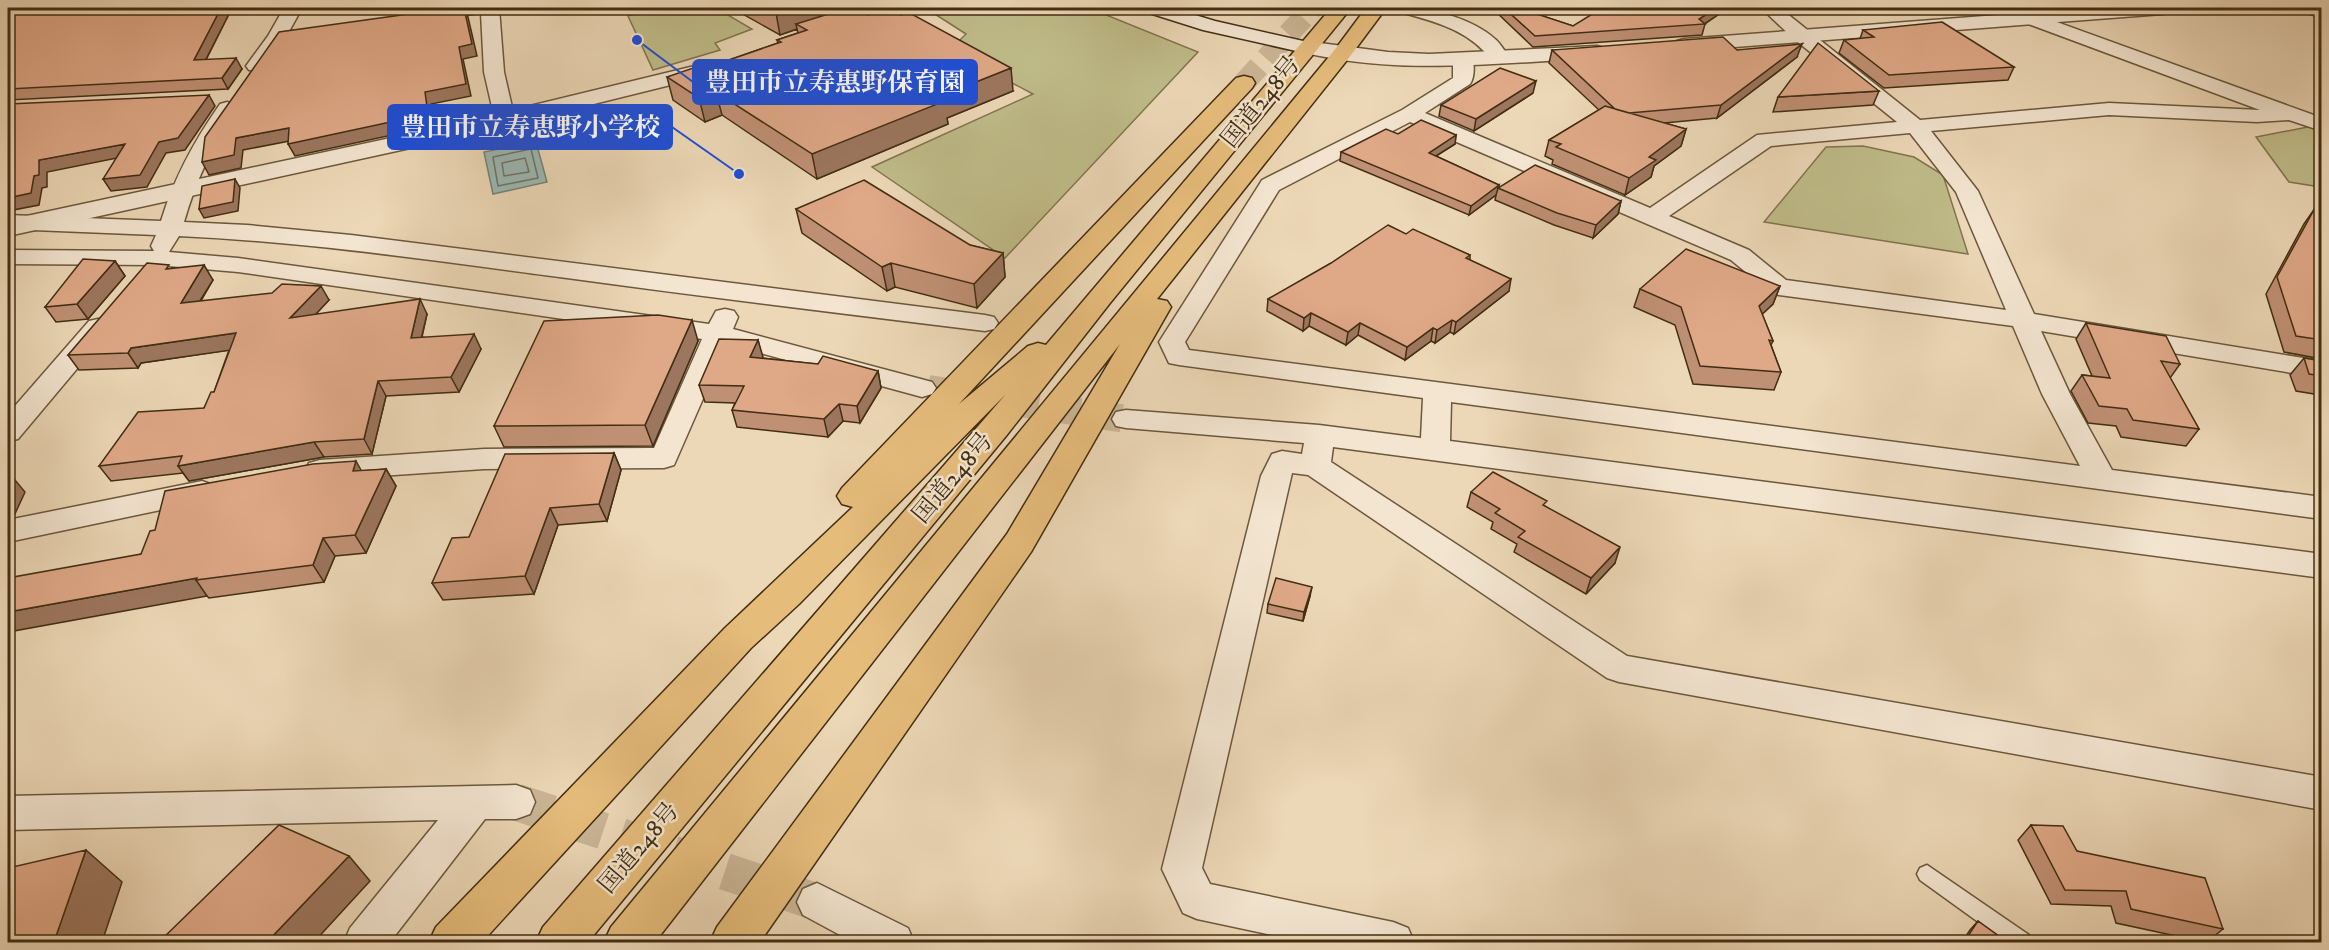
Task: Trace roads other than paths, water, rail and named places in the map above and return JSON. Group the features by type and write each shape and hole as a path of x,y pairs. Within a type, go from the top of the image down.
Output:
{"highway":[{"name":"国道248号","path":"559,942 995,429 1025,375 1100,297 1305,47 1341,8"},
{"name":"国道248号","path":"627,942 1103,368 1218,205 1344,51 1376,8"},
{"path":"738,638 768,587 972,371 995,329 1244,83"},
{"path":"733,942 1018,543 1103,368"},
{"path":"452,942 738,638 786,594 986,395 1025,375"}],"street":[{"path":"134,285 157,258 172,230 181,192 199,149 277,37 293,8"},
{"path":"407,18 478,8"},
{"path":"490,8 494,72 505,120"},
{"path":"1153,8 1220,28 1305,47 1388,58 1430,60 1500,58 1616,51"},
{"path":"1406,8 1434,16 1476,35 1488,42 1500,58"},
{"path":"1770,8 1916,127 1967,191 2025,320 2055,394 2101,478"},
{"path":"2002,8 2322,125"},
{"path":"1663,47 2163,8"},
{"path":"2308,8 2322,12"},
{"path":"277,37 301,33"},
{"path":"1463,58 1463,80 1409,114 1270,185 1172,342 1179,357 2322,508"},
{"path":"14,224 181,192 505,120 674,79 729,62"},
{"path":"211,98 241,88"},
{"path":"1653,217 1765,140 2109,109 2257,116 2289,114"},
{"path":"1409,114 1740,255 1779,287 2025,320 2322,370"},
{"path":"1242,176 1270,185"},
{"path":"14,224 247,232 351,242 995,329"},
{"path":"8,257 157,258 238,265 717,333 922,388"},
{"path":"290,476 324,470 484,459 664,458 736,294"},
{"path":"8,432 112,311"},
{"path":"1435,449 1437,392"},
{"path":"1126,419 1317,450 1619,668 2322,794"},
{"path":"1393,942 1197,900 1182,869 1276,476 1282,461 1317,450 1379,444 1435,449 2322,566"},
{"path":"8,531 103,510 231,487"},
{"path":"8,813 516,802"},
{"path":"365,942 475,803"},
{"path":"817,902 893,942"}],"lane":[{"path":"1928,874 2022,942"}],"water":[{"path":"536,142 547,182 493,194 484,152"}],"tunnel":[{"path":"1244,83 1312,8"},
{"path":"928,389 1126,419"},
{"path":"516,802 817,902"}],"place":[{"name":"豊田市立寿惠野保育園","path":"637,40"},
{"name":"豊田市立寿恵野小学校","path":"739,174"}]}
